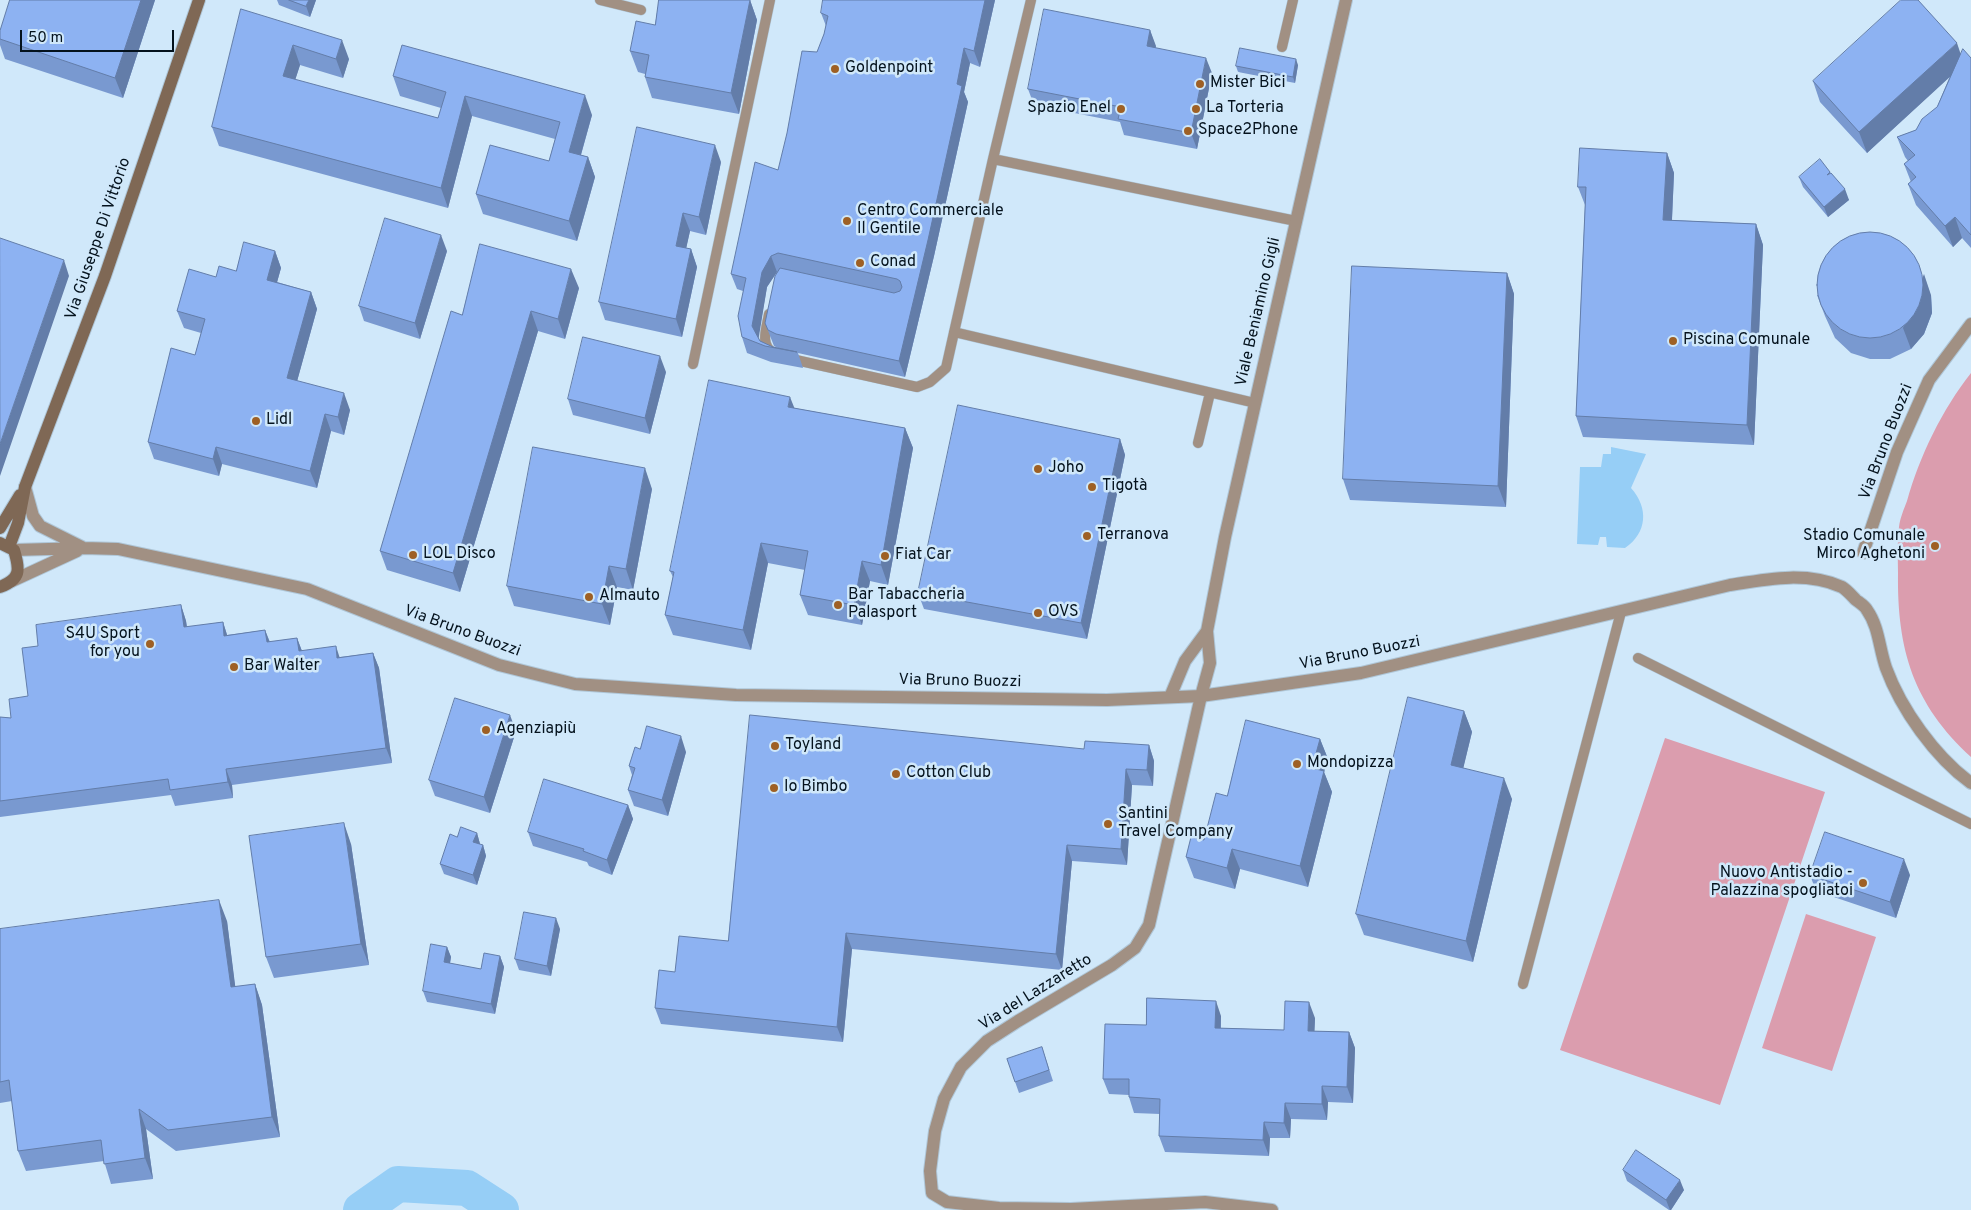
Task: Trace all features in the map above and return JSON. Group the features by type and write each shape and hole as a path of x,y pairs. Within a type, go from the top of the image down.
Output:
{"main road":[{"name":"Via Giuseppe Di Vittorio","path":"0,598 7,584 18,571 8,547 18,523 25,487 105,276 199,0"},
{"name":"Via Giuseppe Di Vittorio","path":"0,528 25,487"}],"street":[{"name":"Viale Beniamino Gigli","path":"1201,696 1210,663 1207,631 1225,537 1346,0"},
{"name":"Via Bruno Buozzi","path":"1863,553 1897,452 1929,380 1971,324"},
{"name":"Via Bruno Buozzi","path":"25,487 33,516 40,526 84,548"},
{"name":"Via Bruno Buozzi","path":"8,547 118,549 307,589 499,665 575,684 736,695 1107,700 1201,696 1361,673 1730,585 1769,578 1808,578 1843,588 1867,610 1880,637 1886,667 1903,703 1919,730 1942,756 1971,783"},
{"name":"Via Bruno Buozzi","path":"7,584 84,548"},
{"name":"Viale Beniamino Gigli","path":"1170,697 1185,661 1207,631"},
{"name":"Via del Lazzaretto","path":"1201,696 1149,925 1135,948 1112,965 987,1041 961,1066 944,1099 935,1131 930,1171 932,1193 946,1202 999,1208 1071,1209 1205,1202 1272,1210"}],"lane":[{"path":"600,0 641,10"},
{"path":"693,364 770,0"},
{"path":"771,306 764,340 769,351 780,356 917,387 934,379 946,368 1031,0"},
{"path":"1282,47 1293,0"},
{"path":"993,160 1296,221"},
{"path":"954,332 1255,403"},
{"path":"1198,443 1210,393"},
{"path":"1523,984 1621,612"},
{"path":"1638,658 1971,824"}],"shaded area":[{"name":"Stadio Comunale Mirco Aghetoni","path":"1971,373 1971,757 1935,717 1922,696 1912,674 1905,651 1898,601 1898,533 1900,520 1925,450 1941,418"},
{"path":"1665,738 1825,792 1720,1105 1560,1050"},
{"path":"1806,914 1876,937 1832,1071 1762,1048"}],"water":[{"path":"1611,447 1646,454 1631,488 1641,504 1643,512 1641,528 1638,535 1625,548 1607,547 1606,537 1600,537 1598,545 1577,544 1580,467 1601,467 1603,454 1611,454"}],"building":[{"path":"10,0 141,0 115,78 0,39 0,31"},
{"path":"289,0 309,0 306,6"},
{"path":"659,0 750,0 731,93 645,77 649,55 630,51 636,21 655,25"},
{"name":"Centro Commerciale Il Gentile","path":"823,0 985,0 974,51 964,48 957,84 962,86 899,361 776,334 768,330 765,323 775,276 780,268 894,293 900,291 902,287 897,279 778,253 771,256 762,272 752,326 760,341 773,347 797,352 765,346 742,337 738,316 746,278 731,274 755,162 778,170 787,133 802,51 817,52 824,34 828,16 821,13"},
{"path":"1901,0 1918,0 1957,43 1859,132 1813,81"},
{"path":"241,9 342,40 336,59 293,45 283,76 438,118 446,92 393,76 402,45 585,95 569,152 588,157 569,221 476,194 490,145 549,161 560,122 465,96 441,188 212,127"},
{"path":"1044,9 1150,30 1147,46 1206,58 1191,133 1118,119 1121,107 1028,89"},
{"path":"1240,48 1296,59 1293,77 1236,66"},
{"path":"1963,49 1971,58 1971,235 1955,217 1945,226 1908,184 1916,177 1904,164 1915,155 1897,137 1916,130 1922,119 1937,107"},
{"path":"637,127 715,145 699,217 683,213 676,246 691,249 676,319 599,302"},
{"path":"1580,148 1667,153 1663,220 1756,224 1747,425 1576,416 1586,187 1578,187"},
{"path":"1820,159 1830,172 1827,175 1831,173 1845,189 1824,207 1799,177"},
{"path":"385,218 441,235 415,323 359,306"},
{"path":"1870,232 1890,236 1908,247 1919,265 1923,285 1919,305 1908,323 1890,334 1870,338 1850,334 1832,323 1821,305 1817,285 1821,265 1832,247 1850,236"},
{"path":"0,238 64,260 0,444"},
{"path":"244,242 275,251 267,280 311,292 287,378 344,393 338,417 325,414 310,471 216,447 213,459 148,442 171,348 195,355 205,319 177,311 189,269 216,277 219,266 236,271"},
{"path":"480,244 571,269 558,319 531,311 453,573 380,551 451,311 462,315"},
{"path":"1352,266 1507,273 1498,486 1343,479"},
{"path":"583,337 660,356 645,418 568,399"},
{"path":"709,380 790,397 788,407 905,428 881,565 862,561 854,605 800,595 808,551 761,543 743,630 665,615 674,572 670,571"},
{"path":"958,405 1120,439 1081,623 918,593"},
{"path":"533,447 645,468 626,569 609,566 602,604 507,586"},
{"path":"181,605 184,627 223,622 224,636 265,630 267,642 297,638 299,651 336,646 337,658 373,653 386,748 226,769 228,782 170,790 168,779 0,801 0,717 11,718 9,699 28,696 22,648 38,646 36,625"},
{"path":"1408,697 1464,711 1451,765 1504,778 1466,941 1356,914"},
{"path":"455,698 510,715 484,797 429,780"},
{"path":"750,715 1084,749 1085,741 1149,745 1147,770 1126,769 1121,849 1067,845 1056,954 846,933 837,1027 655,1008 659,970 675,972 679,936 728,941"},
{"path":"1246,720 1320,739 1312,768 1324,771 1300,866 1232,849 1227,868 1186,857 1191,837 1204,840 1216,793 1227,796"},
{"path":"647,726 681,736 662,800 628,790 635,768 629,766 635,747 640,749"},
{"path":"544,779 628,805 607,860 583,851 584,849 528,832"},
{"path":"344,823 361,944 266,957 249,836"},
{"path":"461,827 477,833 473,842 483,845 473,875 440,864 450,834 457,837"},
{"name":"Nuovo Antistadio - Palazzina spogliatoi","path":"1825,832 1904,859 1890,902 1810,875"},
{"path":"219,900 231,987 255,984 272,1117 168,1130 139,1109 145,1158 104,1164 101,1140 18,1151 9,1080 0,1082 0,929"},
{"path":"524,912 556,918 547,966 515,959"},
{"path":"431,944 447,947 444,962 481,969 484,953 500,956 491,1004 423,991"},
{"path":"1147,998 1216,1001 1215,1028 1284,1030 1285,1001 1309,1002 1308,1031 1349,1032 1347,1087 1322,1086 1322,1104 1285,1103 1284,1123 1264,1122 1263,1140 1159,1136 1160,1099 1129,1097 1129,1079 1103,1079 1105,1024 1146,1025"},
{"path":"1042,1047 1049,1070 1015,1082 1007,1059"},
{"path":"1636,1150 1680,1180 1666,1200 1623,1170"}],"waterway":[{"path":"361,1210 398,1184 467,1188 501,1210"}],"place":[{"name":"Goldenpoint","path":"835,69"},
{"name":"Mister Bici","path":"1200,84"},
{"name":"Spazio Enel","path":"1121,109"},
{"name":"La Torteria","path":"1196,109"},
{"name":"Space2Phone","path":"1188,131"},
{"name":"Centro Commerciale Il Gentile","path":"847,221"},
{"name":"Conad","path":"860,263"},
{"name":"Piscina Comunale","path":"1673,341"},
{"name":"Lidl","path":"256,421"},
{"name":"Joho","path":"1038,469"},
{"name":"Tigotà","path":"1092,487"},
{"name":"Terranova","path":"1087,536"},
{"name":"Stadio Comunale Mirco Aghetoni","path":"1935,546"},
{"name":"LOL Disco","path":"413,555"},
{"name":"Fiat Car","path":"885,556"},
{"name":"Almauto","path":"589,597"},
{"name":"Bar Tabaccheria Palasport","path":"838,605"},
{"name":"OVS","path":"1038,613"},
{"name":"S4U Sport for you","path":"150,644"},
{"name":"Bar Walter","path":"234,667"},
{"name":"Agenziapiù","path":"486,730"},
{"name":"Toyland","path":"775,746"},
{"name":"Mondopizza","path":"1297,764"},
{"name":"Cotton Club","path":"896,774"},
{"name":"Io Bimbo","path":"774,788"},
{"name":"Santini Travel Company","path":"1108,824"},
{"name":"Nuovo Antistadio - Palazzina spogliatoi","path":"1863,883"}]}
